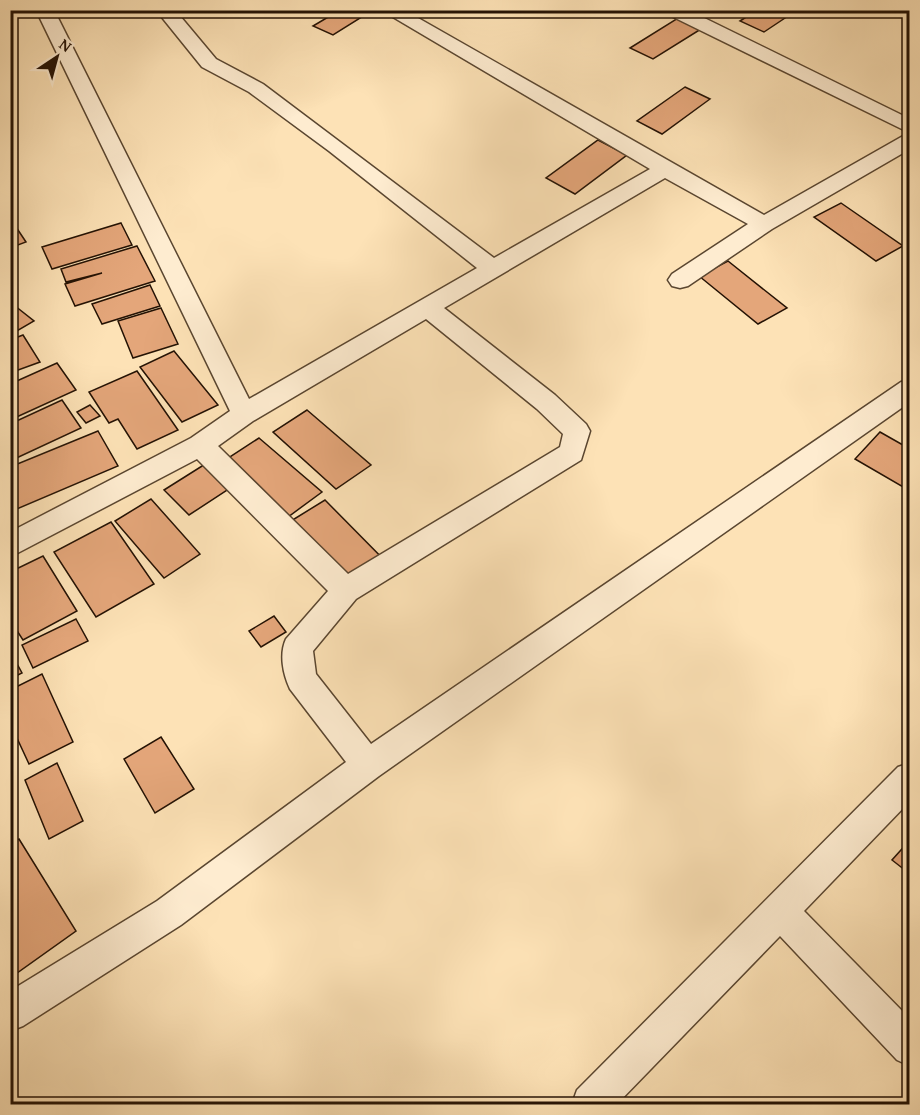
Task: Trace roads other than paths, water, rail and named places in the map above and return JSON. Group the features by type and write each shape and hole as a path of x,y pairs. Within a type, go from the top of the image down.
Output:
{"street":[{"path":"45,10 244,414"},
{"path":"165,10 209,63 256,88 494,270"},
{"path":"390,10 665,170 764,224"},
{"path":"673,10 909,127"},
{"path":"680,280 764,224 909,140"},
{"path":"10,546 200,445 244,414 665,170"},
{"path":"368,765 301,679 297,648 346,590 572,453 577,431 563,417 428,308"},
{"path":"10,1013 169,913 368,765 905,398"},
{"path":"200,445 346,590"},
{"path":"591,1104 909,778"},
{"path":"780,911 909,1047"}]}
